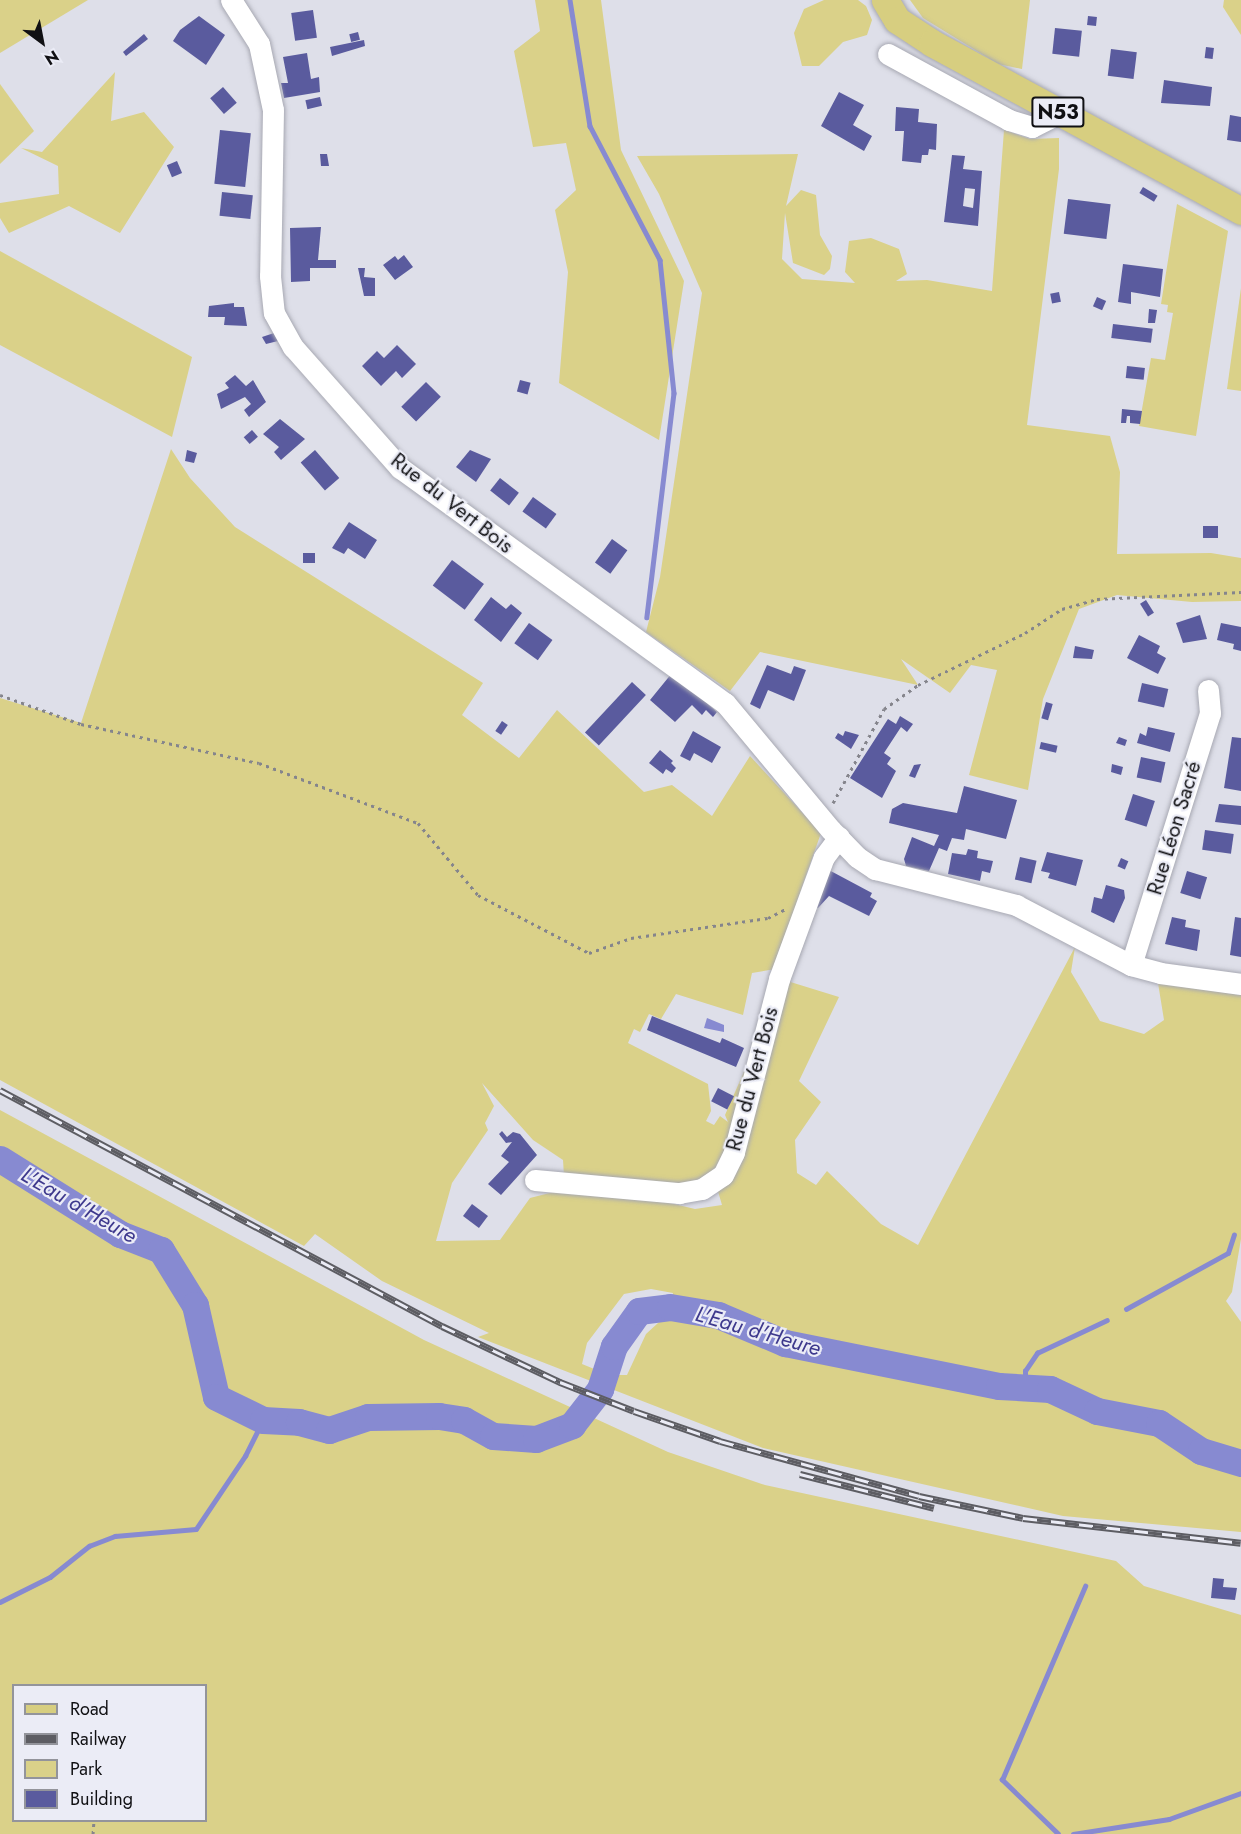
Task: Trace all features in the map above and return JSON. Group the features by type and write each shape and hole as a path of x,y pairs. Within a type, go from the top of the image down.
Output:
{"main road":[{"name":"N53","path":"885,0 897,20 932,44 1241,211"}],"street":[{"name":"Rue du Vert Bois","path":"231,0 260,44 268,77 273,110 270,294 283,333 400,468 725,703 825,822 857,857 875,869 1016,905 1131,965 1160,973 1241,984"},
{"path":"888,54 1008,120 1032,127 1060,113"},
{"name":"Rue Léon Sacré","path":"1131,965 1210,713 1208,690"},
{"name":"Rue du Vert Bois","path":"536,1180 679,1193 702,1189 723,1175 734,1152 779,979 824,857 839,837"}],"path":[{"path":"825,822 884,709 918,685 1025,633 1062,609 1097,599 1241,592"},
{"path":"0,695 81,724 259,763 418,823 478,895 589,953 631,938 768,918 796,904 805,905"}],"green space":[{"path":"0,0 88,0 0,53"},
{"path":"535,0 601,0 621,150 684,281 659,440 559,383 568,272 555,210 576,190 566,143 533,147 514,51 540,31"},
{"path":"824,0 858,0 866,6 872,20 867,35 843,42 819,66 802,66 794,33 804,9"},
{"path":"910,0 1030,0 1022,69 998,64 923,18"},
{"path":"1224,0 1241,0 1241,35 1223,7"},
{"path":"115,72 111,121 144,112 174,147 120,233 69,206 9,233 0,218 0,203 59,194 58,166 21,148 42,152"},
{"path":"0,84 34,131 0,164"},
{"path":"1004,130 1030,139 1059,138 1059,169 1027,425 1110,436 1120,472 1117,554 1211,553 1241,558 1241,601 1192,602 1117,595 1079,609 1043,699 1028,790 969,775 997,670 971,665 950,693 901,659 918,685 760,652 730,691 646,632 660,577 702,293 659,194 637,156 798,154 786,206 801,190 816,195 820,235 832,256 830,269 824,275 793,263 785,213 782,259 802,279 855,283 845,272 849,241 871,238 899,249 907,274 896,281 927,280 992,291"},
{"path":"1177,204 1228,231 1196,436 1139,426 1151,358 1165,360 1173,313 1167,312 1168,305 1161,304"},
{"path":"0,251 192,357 172,437 0,345"},
{"path":"1241,288 1241,391 1227,389"},
{"path":"171,449 190,478 235,527 483,683 462,715 519,758 557,710 644,792 672,785 712,816 750,756 821,833 796,904 781,968 752,973 743,1015 676,994 661,1019 649,1014 640,1032 634,1029 628,1043 708,1084 711,1111 706,1121 714,1125 720,1116 728,1122 725,1115 784,980 839,997 799,1081 821,1102 795,1140 797,1173 816,1185 827,1171 881,1224 918,1245 1075,947 1071,972 1100,1021 1144,1034 1164,1020 1158,983 1241,995 1241,1239 1232,1292 1226,1301 1241,1322 1241,1532 1063,1516 763,1448 478,1337 489,1333 382,1281 315,1234 304,1246 0,1080 0,698 81,723","holes":["482,1083 533,1140 563,1160 564,1176 717,1188 722,1205 695,1209 645,1197 569,1188 530,1198 500,1240 436,1241 452,1183 488,1130 485,1123 494,1106","651,1289 673,1293 670,1312 646,1334 627,1375 609,1375 582,1364 587,1343 624,1294"]},
{"path":"0,1110 424,1340 668,1452 765,1485 1116,1561 1144,1586 1241,1615 1241,1834 0,1834"}],"water":[{"path":"707,1018 724,1025 724,1032 704,1028"}],"building":[{"path":"313,10 317,38 295,41 291,13"},
{"path":"199,16 225,35 206,65 173,41 180,30"},
{"path":"1088,16 1097,17 1096,26 1087,25"},
{"path":"1055,28 1082,31 1079,57 1052,54"},
{"path":"358,32 360,40 351,42 349,34"},
{"path":"144,34 148,39 126,56 123,52"},
{"path":"364,40 365,46 332,56 330,47"},
{"path":"1206,47 1214,48 1213,59 1205,58"},
{"path":"1111,49 1137,52 1134,79 1108,76"},
{"path":"307,53 311,79 319,77 320,92 284,98 281,83 288,83 283,57"},
{"path":"1164,80 1212,87 1210,106 1161,103"},
{"path":"223,87 237,103 224,114 210,98"},
{"path":"839,92 864,105 853,125 872,136 864,151 821,126"},
{"path":"320,97 322,106 307,109 305,100"},
{"path":"896,107 919,109 918,122 937,124 936,150 929,149 928,155 922,155 921,163 902,161 904,131 895,131"},
{"path":"1230,115 1241,117 1241,142 1227,140"},
{"path":"220,130 251,133 245,187 214,184"},
{"path":"320,154 327,154 329,166 321,166"},
{"path":"952,155 965,156 963,169 982,171 978,226 944,222","holes":["965,188 975,189 973,208 963,206"]},
{"path":"177,161 182,173 172,177 167,165"},
{"path":"1143,187 1158,196 1154,202 1139,193"},
{"path":"222,192 253,195 250,219 219,216"},
{"path":"1068,199 1111,204 1106,239 1064,234"},
{"path":"321,227 318,260 336,260 336,268 310,268 310,281 291,282 290,228"},
{"path":"404,255 413,267 395,280 383,265 395,256 398,260"},
{"path":"1123,264 1163,269 1160,297 1131,292 1131,304 1118,302"},
{"path":"358,268 365,268 364,277 375,278 375,296 364,296"},
{"path":"1059,292 1061,302 1052,304 1050,294"},
{"path":"1097,297 1106,301 1102,310 1093,306"},
{"path":"234,303 234,307 244,307 247,326 224,325 225,317 208,317 209,306"},
{"path":"1149,309 1157,310 1155,323 1148,323"},
{"path":"1113,324 1153,329 1151,343 1111,338"},
{"path":"274,333 278,341 266,344 262,337"},
{"path":"397,345 416,364 402,378 396,371 381,386 362,366 377,351 384,358"},
{"path":"1127,366 1145,368 1144,380 1126,378"},
{"path":"235,375 246,386 253,380 266,402 249,417 244,410 251,404 245,397 221,409 217,394 229,388 225,383"},
{"path":"520,380 531,383 528,394 517,392"},
{"path":"426,382 441,397 416,422 401,407"},
{"path":"1122,409 1142,411 1140,424 1130,423 1130,416 1127,416 1126,423 1121,423"},
{"path":"280,419 305,439 281,460 274,452 279,447 263,434"},
{"path":"252,430 258,437 250,444 244,437"},
{"path":"187,450 197,453 194,463 185,461"},
{"path":"315,450 339,478 325,490 301,462"},
{"path":"470,450 491,459 476,482 456,467"},
{"path":"500,478 519,493 509,505 490,491"},
{"path":"533,497 556,514 546,529 522,512"},
{"path":"349,522 377,540 365,559 348,548 344,554 332,548"},
{"path":"1203,526 1218,526 1218,538 1203,538"},
{"path":"612,539 627,550 610,574 595,562"},
{"path":"303,553 315,553 315,563 303,563"},
{"path":"452,560 484,584 465,610 433,586"},
{"path":"491,597 506,609 511,604 522,613 501,642 474,620"},
{"path":"1146,600 1154,613 1148,616 1140,604"},
{"path":"1200,615 1207,639 1183,643 1176,623"},
{"path":"529,623 552,640 538,660 514,643"},
{"path":"1221,623 1241,627 1241,651 1233,649 1234,644 1217,640"},
{"path":"1139,635 1160,646 1157,653 1166,658 1158,674 1127,658"},
{"path":"1075,646 1094,650 1092,659 1073,658"},
{"path":"767,665 791,674 794,666 806,670 794,701 768,690 760,709 750,704"},
{"path":"672,673 717,712 713,717 706,710 702,715 692,705 675,722 650,700"},
{"path":"632,682 646,695 599,745 585,732"},
{"path":"1142,683 1168,689 1164,708 1138,702"},
{"path":"1046,702 1053,704 1048,720 1041,718"},
{"path":"900,716 913,724 907,732 901,727 884,753 891,758 887,764 896,771 882,798 850,778 888,719 896,724"},
{"path":"502,721 508,725 501,735 495,731"},
{"path":"1148,727 1175,733 1170,752 1137,743 1140,733 1146,736"},
{"path":"693,731 721,747 712,763 694,753 690,761 680,756"},
{"path":"845,731 859,735 851,749 835,738 838,733 843,736"},
{"path":"1119,737 1127,740 1125,746 1116,743"},
{"path":"1232,737 1241,738 1241,791 1224,788"},
{"path":"1041,742 1058,746 1056,753 1039,749"},
{"path":"660,750 673,761 671,763 676,768 672,773 666,769 663,774 649,763"},
{"path":"1141,757 1165,762 1161,783 1137,778"},
{"path":"921,764 915,778 909,776 914,765"},
{"path":"1112,764 1123,767 1121,775 1111,772"},
{"path":"964,786 1017,800 1006,839 966,829 964,840 952,838 947,851 939,848 929,871 906,866 904,859 912,837 934,846 939,835 889,823 892,809 903,803 957,813"},
{"path":"1133,794 1155,801 1147,827 1125,820"},
{"path":"1219,804 1241,806 1241,825 1215,822"},
{"path":"1205,830 1234,834 1231,854 1202,850"},
{"path":"968,849 978,851 977,858 993,861 990,873 982,871 980,881 948,874 952,853 966,855"},
{"path":"1047,852 1083,860 1076,886 1048,878 1050,873 1041,871"},
{"path":"1020,857 1037,861 1031,883 1015,879"},
{"path":"1121,858 1128,861 1125,869 1117,866"},
{"path":"827,869 872,893 870,897 877,901 869,916 829,896 818,908 810,904"},
{"path":"1187,871 1207,877 1200,899 1180,893"},
{"path":"1106,885 1124,890 1125,898 1114,923 1091,912 1094,897 1102,899"},
{"path":"1172,917 1186,920 1185,927 1200,930 1197,951 1165,944"},
{"path":"1235,917 1241,918 1241,957 1230,955"},
{"path":"652,1016 720,1043 722,1038 744,1048 736,1067 647,1030"},
{"path":"718,1088 734,1096 727,1110 711,1101"},
{"path":"502,1131 507,1137 513,1132 520,1134 537,1155 501,1195 488,1184 509,1162 501,1156 512,1142 506,1143 499,1134"},
{"path":"472,1204 488,1216 479,1228 463,1216"},
{"path":"1213,1578 1224,1579 1223,1587 1237,1588 1235,1600 1211,1598"}],"waterway":[{"path":"570,0 590,126 660,260 674,393 647,617"},
{"name":"L'Eau d'Heure","path":"0,1159 120,1234 161,1250 195,1305 216,1397 263,1420 299,1422 329,1430 368,1417 439,1416 464,1420 493,1436 536,1439 572,1425 600,1389 614,1346 639,1311 670,1307 718,1315 785,1343 999,1386 1050,1389 1097,1411 1159,1423 1201,1451 1241,1463"},
{"path":"1126,1309 1228,1253 1234,1235"},
{"path":"1025,1387 1025,1371 1037,1353 1107,1320"},
{"path":"0,1602 50,1577 89,1546 115,1536 196,1529 245,1456 263,1420"},
{"path":"1058,1834 1002,1780 1085,1586"},
{"path":"1073,1834 1169,1819 1241,1793"}],"railway":[{"path":"0,1090 442,1326 560,1382 634,1411 720,1441 919,1496 1023,1518 1241,1543"},
{"path":"800,1474 934,1508"}]}
